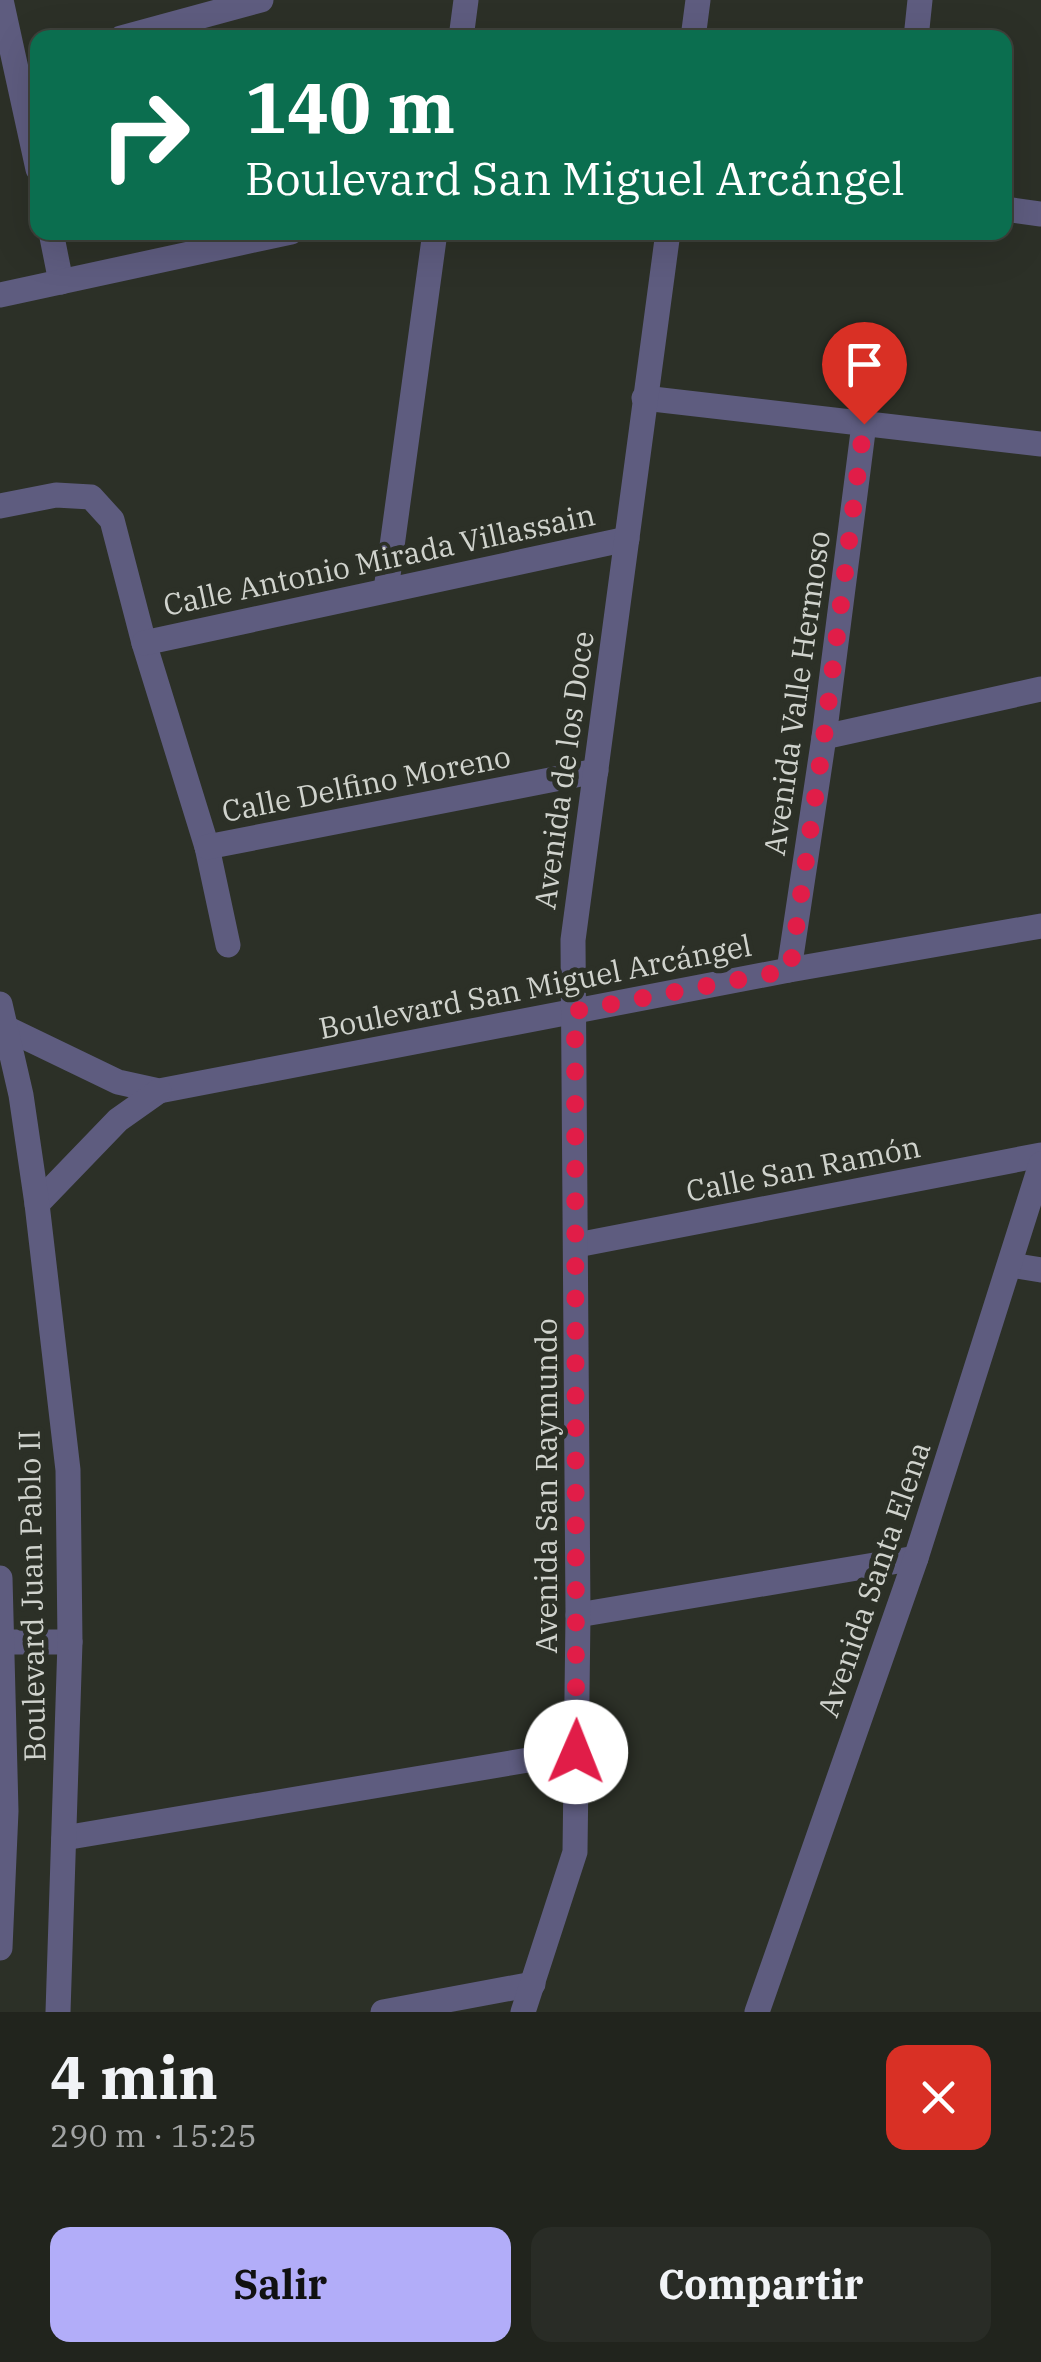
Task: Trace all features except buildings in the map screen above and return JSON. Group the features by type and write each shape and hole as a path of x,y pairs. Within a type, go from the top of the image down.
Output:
{"street":[{"path":"1,0 27,63 30,92"},
{"path":"150,30 261,0"},
{"path":"462,30 466,0"},
{"path":"694,30 698,0"},
{"path":"917,30 920,0"},
{"path":"1012,210 1041,214"},
{"path":"53,240 61,282"},
{"path":"0,295 254,240"},
{"path":"386,590 434,240"},
{"path":"667,240 644,398 1041,444"},
{"name":"Avenida de los Doce","path":"575,1011 573,940 644,398"},
{"name":"Avenida Valle Hermoso","path":"790,970 864,424"},
{"path":"0,506 56,495 91,496 112,520 144,644 206,847 228,946"},
{"name":"Calle Antonio Mirada Villassain","path":"144,644 626,539"},
{"path":"824,737 1041,689"},
{"name":"Calle Delfino Moreno","path":"206,847 596,771"},
{"name":"Boulevard San Miguel Arcángel","path":"3,1016 118,1082 159,1091 1041,926"},
{"name":"Avenida San Raymundo","path":"523,2012 575,1852 575,1011"},
{"name":"Boulevard Juan Pablo II","path":"3,1016 37,1204 68,1470 60,1642 64,1838 58,2012"},
{"name":"Boulevard San Miguel Arcángel","path":"37,1204 118,1120 159,1091"},
{"name":"Calle San Ramón","path":"577,1245 1041,1155"},
{"name":"Avenida Santa Elena","path":"756,2012 916,1558 1041,1164"},
{"path":"1011,1266 1041,1270"},
{"path":"578,1615 916,1558"},
{"name":"Boulevard Juan Pablo II","path":"0,1578 8,1642 0,1948"},
{"path":"8,1642 60,1642"},
{"path":"64,1838 576,1752"},
{"path":"383,2012 533,1984"}],"route":[{"path":"576,1752 575,1011 790,970 864,424"}]}
